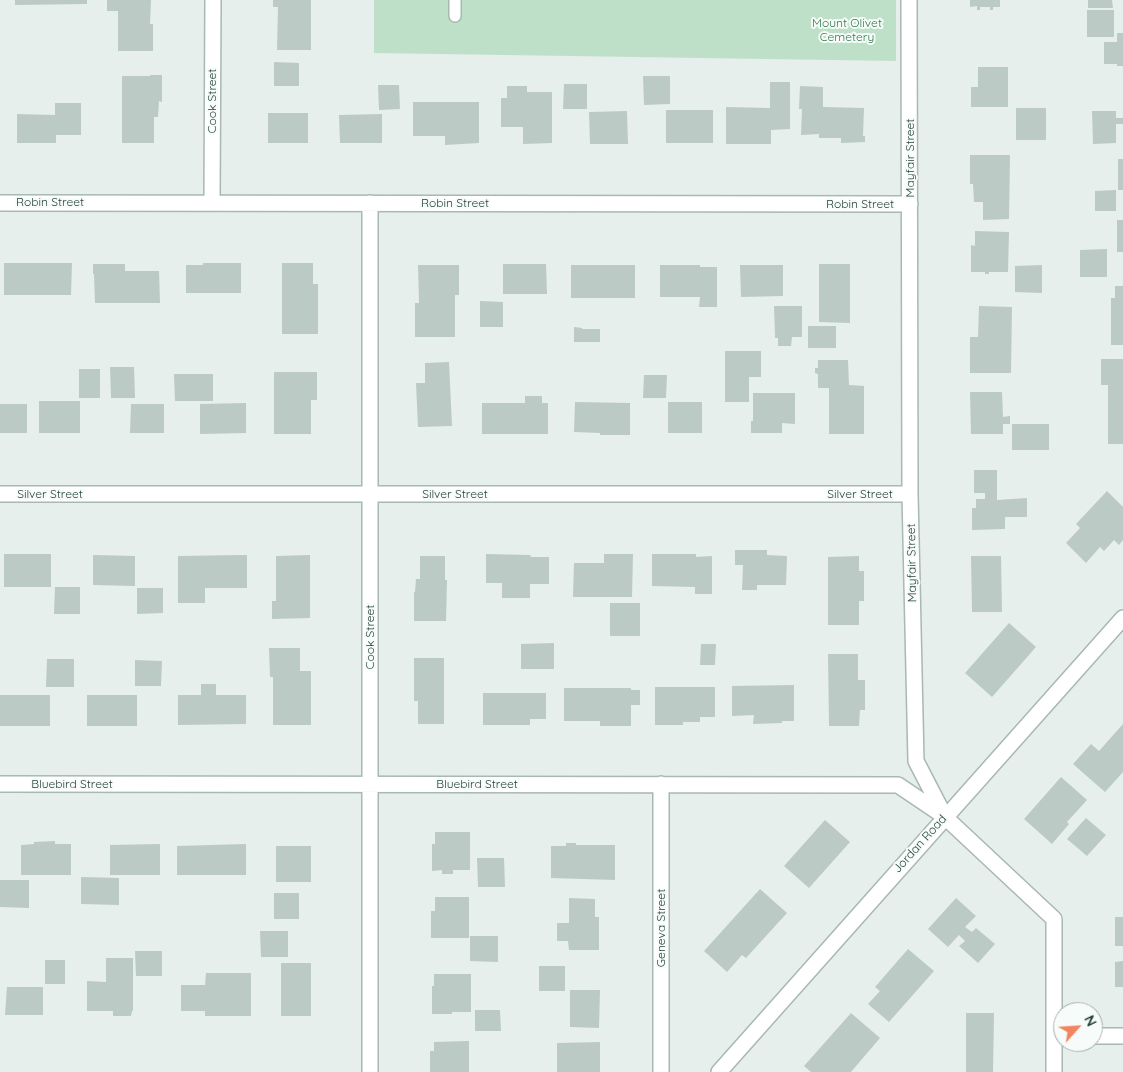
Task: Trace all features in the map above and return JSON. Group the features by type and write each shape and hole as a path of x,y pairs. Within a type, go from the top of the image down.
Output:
{"street":[{"name":"Cook Street","path":"212,202 213,0"},
{"name":"Mayfair Street","path":"909,0 910,494 916,761 945,817 1054,919 1058,1002"},
{"name":"Robin Street","path":"0,202 910,204"},
{"name":"Cook Street","path":"370,203 370,1072"},
{"name":"Silver Street","path":"0,494 910,494"},
{"name":"Jordan Road","path":"719,1072 1123,618"},
{"name":"Bluebird Street","path":"0,784 898,785 945,817"},
{"name":"Geneva Street","path":"660,784 661,1072"},
{"path":"1103,1036 1123,1036"},
{"name":"Mayfair Street","path":"1054,1072 1057,1052"}],"lane":[{"path":"455,0 455,16"}],"green space":[{"name":"Mount Olivet Cemetery","path":"374,0 896,0 896,61 374,53"}],"building":[{"path":"15,0 87,0 87,4 15,5"},
{"path":"107,0 151,0 150,24 153,24 153,51 118,51 118,11 107,11"},
{"path":"273,0 311,0 311,50 277,50 278,7 273,7"},
{"path":"970,0 1000,0 1000,7 993,7 993,10 990,10 990,7 980,7 980,10 977,10 977,6 970,7"},
{"path":"1088,0 1112,0 1113,8 1088,8"},
{"path":"1087,10 1114,10 1114,37 1087,37"},
{"path":"1117,33 1123,33 1123,66 1104,64 1104,42 1117,42"},
{"path":"274,62 299,63 299,86 274,86"},
{"path":"978,67 1008,67 1008,107 971,107 971,87 978,87"},
{"path":"162,75 162,102 159,101 158,117 154,117 154,143 122,143 122,76"},
{"path":"643,76 670,76 670,104 644,105"},
{"path":"770,82 790,82 790,129 771,130 771,144 726,144 726,107 770,108"},
{"path":"564,84 587,84 587,109 563,109"},
{"path":"378,85 399,85 400,109 379,110"},
{"path":"507,86 527,86 527,92 552,92 552,143 523,144 523,127 501,127 501,98 507,98"},
{"path":"800,86 823,87 823,107 864,108 863,136 865,136 865,142 841,143 841,138 819,138 819,134 801,135 802,109 799,109"},
{"path":"413,102 479,102 479,143 445,145 445,136 413,136"},
{"path":"55,103 81,103 81,135 56,135 56,143 17,143 17,114 55,115"},
{"path":"1016,108 1046,108 1046,140 1016,140"},
{"path":"666,110 713,110 713,143 666,143"},
{"path":"627,111 628,144 590,144 589,112"},
{"path":"1092,111 1116,111 1116,118 1123,118 1123,124 1116,124 1116,143 1093,144"},
{"path":"268,113 308,113 308,143 268,143"},
{"path":"382,114 382,143 340,143 339,115"},
{"path":"970,155 1010,155 1009,219 983,220 983,202 974,202 973,184 970,184"},
{"path":"1118,159 1123,159 1123,190 1118,190"},
{"path":"1116,190 1116,211 1095,211 1095,191"},
{"path":"1117,220 1123,220 1123,252 1117,252"},
{"path":"975,231 1009,232 1008,272 989,272 989,274 985,274 985,272 971,272 971,245 975,246"},
{"path":"1107,249 1107,277 1080,277 1080,250"},
{"path":"4,263 72,263 71,295 4,295"},
{"path":"203,263 241,263 241,293 186,293 186,265 203,265"},
{"path":"282,263 313,263 313,284 318,284 318,334 282,334"},
{"path":"93,264 125,264 125,271 159,271 160,303 95,303"},
{"path":"503,264 546,264 547,294 503,294"},
{"path":"819,264 850,264 850,323 819,322"},
{"path":"418,265 459,265 459,295 455,295 455,337 415,337 415,303 419,303"},
{"path":"571,265 635,265 635,298 571,298"},
{"path":"660,265 717,267 717,307 699,307 700,297 660,297"},
{"path":"740,265 783,265 783,296 741,297"},
{"path":"1042,265 1042,293 1015,292 1015,266"},
{"path":"1115,286 1123,286 1123,345 1111,345 1111,298 1115,298"},
{"path":"480,301 503,302 503,327 480,327"},
{"path":"774,306 802,306 802,337 792,337 791,346 778,346 778,338 775,338"},
{"path":"979,306 1012,307 1011,373 970,373 970,337 978,337"},
{"path":"808,326 836,326 836,348 808,348"},
{"path":"574,327 600,329 600,342 574,342"},
{"path":"725,351 761,351 761,377 749,377 749,402 725,402"},
{"path":"1101,359 1123,359 1123,444 1108,444 1108,385 1101,385"},
{"path":"818,360 848,360 849,385 864,386 864,434 829,434 829,388 818,388 818,374 815,373 815,368 818,368"},
{"path":"449,362 452,426 418,427 416,383 425,383 425,363"},
{"path":"110,367 134,367 135,398 111,398"},
{"path":"79,369 100,369 100,398 79,398"},
{"path":"274,372 317,372 317,400 311,400 311,434 274,434"},
{"path":"174,374 213,374 213,401 175,401"},
{"path":"644,375 667,375 666,398 643,398"},
{"path":"970,392 1002,392 1003,417 1010,416 1010,424 1003,424 1003,434 971,434"},
{"path":"753,393 795,393 795,424 782,423 782,433 751,433"},
{"path":"525,396 542,396 542,403 548,403 548,434 482,434 482,403 525,403"},
{"path":"39,401 80,401 80,433 39,433"},
{"path":"575,402 630,403 630,435 600,435 600,433 574,432"},
{"path":"668,402 702,402 702,433 668,433"},
{"path":"246,403 246,433 200,434 200,404"},
{"path":"0,404 27,404 27,433 0,433"},
{"path":"131,404 164,404 164,433 130,433"},
{"path":"1012,424 1049,424 1049,450 1012,450"},
{"path":"974,470 997,470 997,500 1027,498 1027,517 1005,517 1005,529 972,530 972,508 976,508 976,499 985,499 985,493 974,493"},
{"path":"1107,491 1123,507 1123,540 1119,545 1114,540 1104,551 1100,547 1086,563 1066,543 1080,528 1076,524"},
{"path":"735,550 767,550 767,555 787,556 786,585 757,585 757,590 742,590 743,565 735,565"},
{"path":"4,554 51,554 51,587 4,587"},
{"path":"486,554 549,557 549,584 530,584 530,598 502,598 502,583 486,583"},
{"path":"604,554 633,554 632,597 573,597 574,563 604,563"},
{"path":"652,554 696,554 696,557 712,556 712,594 695,594 695,587 652,586"},
{"path":"93,555 135,556 135,586 93,585"},
{"path":"247,555 247,588 205,588 205,603 178,603 178,556"},
{"path":"310,555 310,618 272,619 272,601 276,601 276,556"},
{"path":"420,556 445,556 445,580 447,580 446,621 414,621 414,592 416,579 420,579"},
{"path":"859,556 859,571 864,571 864,601 859,601 859,625 828,625 828,557"},
{"path":"971,556 1001,556 1002,612 972,612"},
{"path":"55,587 80,587 80,614 54,614"},
{"path":"137,588 163,588 163,613 137,614"},
{"path":"610,603 640,603 640,636 610,636"},
{"path":"1009,623 1036,647 992,697 965,673"},
{"path":"554,643 554,669 521,669 521,644"},
{"path":"701,644 716,644 715,665 700,665"},
{"path":"269,648 300,648 300,671 311,671 311,725 273,725 273,677 270,677"},
{"path":"828,654 858,654 858,680 865,680 865,710 860,710 859,726 829,726"},
{"path":"414,658 444,658 444,724 418,724 418,701 414,701"},
{"path":"47,659 74,659 74,687 46,687"},
{"path":"135,660 162,661 161,686 135,686"},
{"path":"201,684 216,684 216,695 246,695 246,724 178,725 178,695 201,695"},
{"path":"794,685 794,721 753,724 754,715 732,716 732,686"},
{"path":"655,687 715,687 715,717 700,717 700,722 683,722 683,725 655,725"},
{"path":"564,688 631,688 631,690 640,690 640,705 631,705 631,726 600,726 600,721 564,721"},
{"path":"483,693 546,693 546,719 530,719 530,725 483,725"},
{"path":"0,695 50,695 50,726 0,726"},
{"path":"87,695 137,695 137,726 87,726"},
{"path":"1123,724 1123,772 1105,792 1073,764 1091,744 1099,751"},
{"path":"1061,777 1087,800 1067,822 1069,824 1052,844 1024,819"},
{"path":"1086,818 1106,835 1087,856 1067,839"},
{"path":"825,820 850,842 809,888 784,866"},
{"path":"435,832 470,832 470,870 453,870 453,874 442,874 442,870 432,871 432,844 435,844"},
{"path":"55,841 55,844 71,844 71,875 21,875 21,845"},
{"path":"566,843 576,843 576,845 615,845 615,880 551,878 551,846 566,846"},
{"path":"160,844 160,875 110,875 110,845"},
{"path":"246,844 246,875 177,875 177,846"},
{"path":"276,846 311,846 311,882 276,882"},
{"path":"477,858 504,858 505,887 478,887"},
{"path":"81,877 119,878 119,905 81,904"},
{"path":"0,880 29,880 29,908 0,907"},
{"path":"760,889 787,913 746,958 742,955 727,972 704,951"},
{"path":"274,893 299,893 299,919 274,919"},
{"path":"435,897 469,897 469,938 431,938 431,911 435,911"},
{"path":"569,898 595,899 595,917 599,917 599,950 569,950 568,941 557,941 557,923 569,923"},
{"path":"956,898 976,916 965,927 972,932 976,928 995,944 978,963 959,946 965,941 959,935 948,947 928,929"},
{"path":"1115,917 1123,917 1123,946 1115,946"},
{"path":"260,931 288,931 288,957 261,957"},
{"path":"470,936 498,936 498,962 470,961"},
{"path":"908,949 934,971 889,1022 868,1004 880,991 875,987"},
{"path":"135,951 162,951 162,976 136,976"},
{"path":"106,958 133,958 133,1011 131,1016 113,1016 113,1011 87,1011 87,981 106,982"},
{"path":"45,960 65,960 65,984 45,984"},
{"path":"1123,961 1123,987 1115,987 1115,962"},
{"path":"281,963 311,963 311,1016 281,1016"},
{"path":"539,966 565,966 565,991 539,991"},
{"path":"206,973 251,973 251,1016 205,1016 205,1011 181,1011 181,985 205,985"},
{"path":"434,974 471,974 471,1012 432,1014"},
{"path":"7,987 43,987 43,1015 5,1015"},
{"path":"570,990 600,990 599,1028 570,1027"},
{"path":"475,1010 500,1010 501,1031 475,1031"},
{"path":"851,1013 880,1038 851,1072 811,1072 804,1066"},
{"path":"966,1013 994,1013 993,1072 966,1072"},
{"path":"469,1041 469,1072 430,1072 430,1051 434,1051 434,1042"},
{"path":"600,1042 600,1072 557,1072 557,1043"}]}
